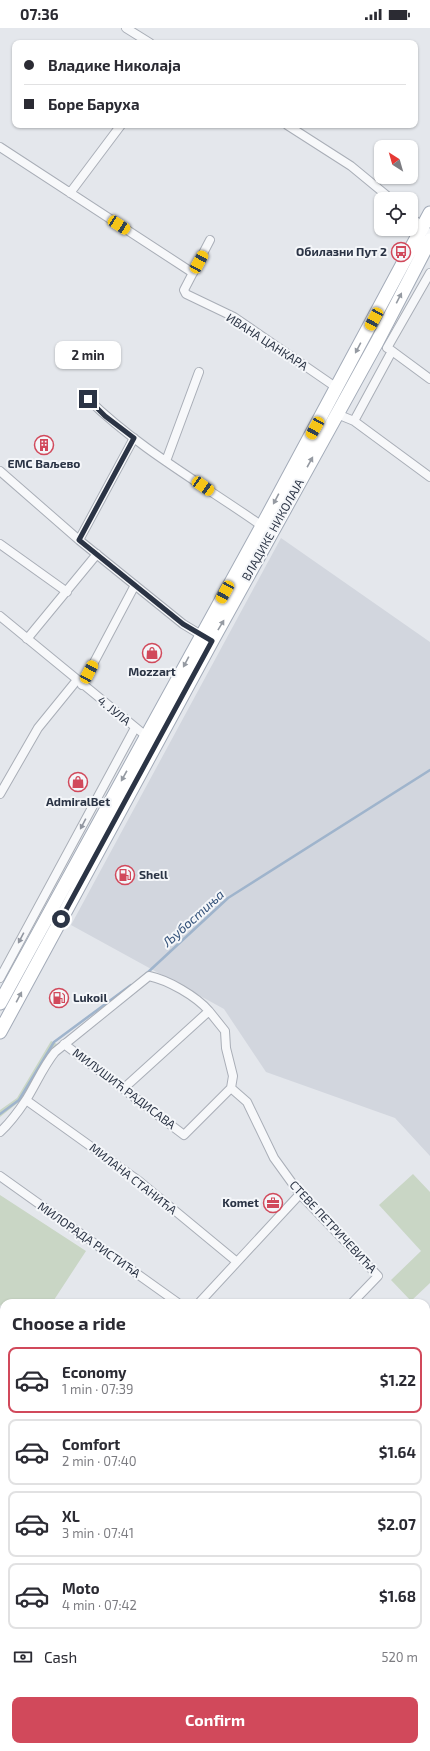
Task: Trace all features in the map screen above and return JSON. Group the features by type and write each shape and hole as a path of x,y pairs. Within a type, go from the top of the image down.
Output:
{"main road":[{"name":"ВЛАДИКЕ НИКОЛАЈА","path":"0,1003 146,736 206,638 337,414 386,347 428,238 430,213"},
{"name":"ВЛАДИКЕ НИКОЛАЈА","path":"0,1032 206,638 262,526 337,388 428,238"}],"street":[{"path":"126,28 145,40"},
{"path":"70,192 119,128"},
{"path":"292,128 357,170 383,192"},
{"path":"0,147 193,273"},
{"path":"418,226 428,238"},
{"name":"ИВАНА ЦАНКАРА","path":"210,240 184,290 186,294 189,297 234,318 337,388"},
{"path":"354,421 386,347 430,275"},
{"path":"386,347 430,379"},
{"path":"166,461 199,372"},
{"path":"88,399 105,416 134,438 262,526"},
{"path":"337,414 354,421 430,477"},
{"path":"79,540 134,438"},
{"path":"0,471 79,540 183,624 206,638"},
{"path":"0,544 67,592"},
{"path":"27,639 97,554"},
{"path":"0,794 38,728 80,682 135,585"},
{"name":"4. ЈУЛА","path":"0,616 146,736"},
{"path":"0,978 135,728"},
{"name":"МИЛУШИЋ РАДИСАВА","path":"0,1132 26,1100 48,1060 64,1044 149,976 164,981 193,997 209,1011"},
{"path":"123,1089 209,1011 225,1031 226,1048 233,1076 231,1088"},
{"name":"МИЛУШИЋ РАДИСАВА","path":"64,1044 184,1135 231,1088"},
{"name":"СТЕВЕ ПЕТРИЧЕВИЋА","path":"231,1088 247,1102 274,1158 300,1194 378,1276 356,1299"},
{"name":"МИЛАНА СТАНИЋА","path":"26,1100 139,1181 237,1262"},
{"name":"МИЛОРАДА РИСТИЋА","path":"0,1176 172,1299"},
{"path":"203,1299 300,1194"}],"shaded area":[{"path":"281,538 430,642 430,1156 395,1118 266,1072 224,1009 71,925"}],"green space":[{"path":"51,1041 57,1044 20,1101 0,1117 0,1110 17,1098"},
{"path":"413,1174 430,1192 430,1283 413,1299 409,1299 391,1280 421,1251 379,1205"},
{"path":"0,1195 86,1251 55,1299 0,1299"}],"waterway":[{"name":"Љубостиња","path":"146,974 228,898 430,770"},
{"name":"Љубостиња","path":"0,1114 19,1100 54,1042 131,985"}],"place":[{"name":"Обилазни Пут 2","path":"401,252"},
{"name":"ЕМС Ваљево","path":"44,445"},
{"name":"Mozzart","path":"152,653"},
{"name":"AdmiralBet","path":"78,782"},
{"name":"Shell","path":"125,875"},
{"name":"Lukoil","path":"59,998"},
{"name":"Komet","path":"273,1203"}],"route":[{"path":"61,919 212,641 183,624 79,540 134,438 105,416 88,399"}]}
